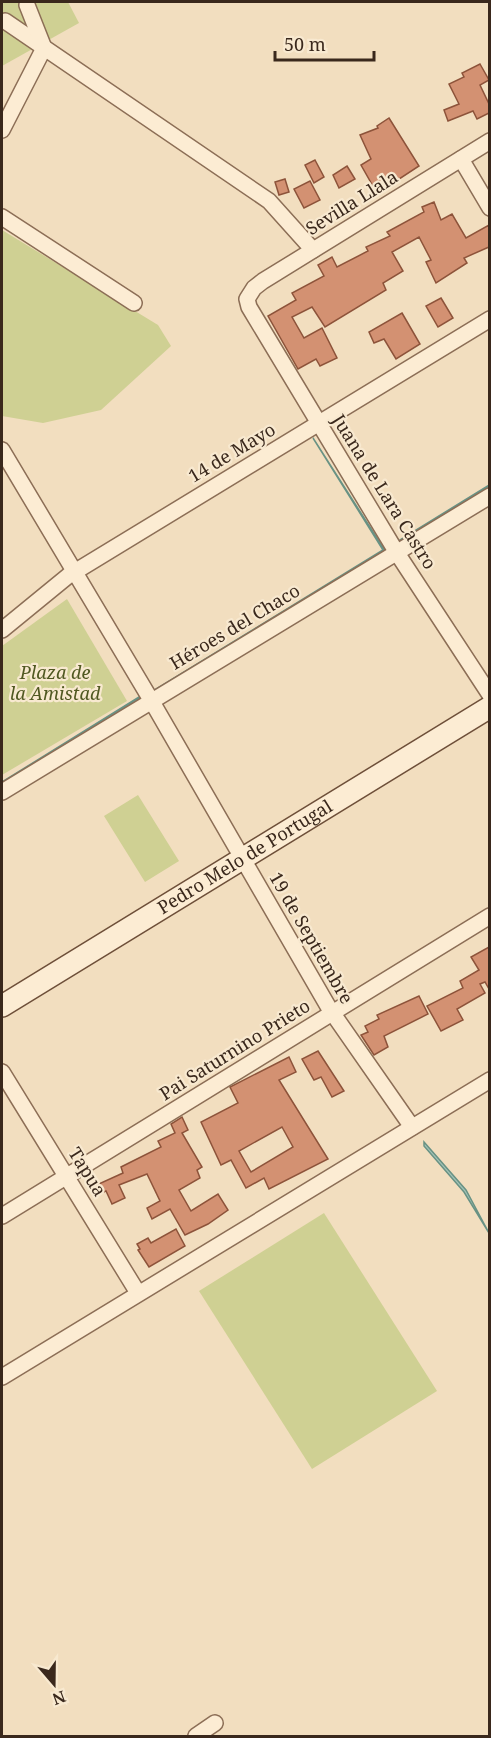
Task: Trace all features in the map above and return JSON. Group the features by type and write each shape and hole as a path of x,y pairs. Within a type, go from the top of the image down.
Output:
{"street":[{"path":"3,21 17,19 27,3"},
{"path":"2,130 44,48 27,3"},
{"path":"3,21 269,201 313,250"},
{"name":"Sevilla Llala","path":"249,307 247,299 254,288 489,141"},
{"path":"461,159 489,208"},
{"path":"2,217 134,303"},
{"name":"Juana de Lara Castro","path":"249,307 397,553 489,696"},
{"name":"14 de Mayo","path":"2,630 74,573 489,319"},
{"name":"19 de Septiembre","path":"2,450 151,700 332,1013 412,1127"},
{"name":"Héroes del Chaco","path":"2,792 489,496"},
{"name":"Pedro Melo de Portugal","path":"2,989 122,923 239,853 489,696"},
{"name":"Pai Saturnino Prieto","path":"2,1216 489,916"},
{"name":"Pedro Melo de Portugal","path":"2,1006 122,923"},
{"name":"Tapua","path":"2,1072 138,1293"},
{"path":"2,1377 489,1080"},
{"path":"196,1737 215,1723"}],"green space":[{"path":"2,2 68,2 79,23 2,66"},
{"path":"2,230 158,325 171,346 101,410 43,423 2,416"},
{"name":"Plaza de la Amistad","path":"67,599 127,701 2,775 2,646"},
{"path":"138,795 179,861 145,882 104,816"},
{"path":"324,1213 437,1391 312,1469 199,1291"}],"shaded area":[{"path":"313,438 384,549 387,549 153,691 383,550"},
{"path":"489,486 400,541 400,540"},
{"path":"140,698 2,783 2,782"},
{"path":"424,1142 466,1190 489,1233 464,1192 424,1146"}],"building":[{"path":"480,64 489,80 480,85 489,104 489,113 477,119 473,111 448,121 444,110 459,104 449,84 464,77 462,73"},
{"path":"389,118 419,166 384,189 381,184 374,188 361,165 371,159 360,135 378,128 377,126"},
{"path":"315,160 324,177 314,183 305,165"},
{"path":"347,166 355,179 339,188 333,175"},
{"path":"285,179 289,192 279,195 275,182"},
{"path":"310,181 320,200 304,208 294,189"},
{"path":"434,202 441,220 452,214 466,238 489,225 489,247 464,258 467,263 436,283 426,262 431,260 419,237 392,252 403,271 383,283 386,290 325,327 312,307 292,317 304,338 322,328 337,358 320,366 316,359 298,369 268,316 296,300 292,293 324,276 318,265 332,257 337,267 368,251 366,247 390,236 387,232 424,212 422,207"},
{"path":"441,298 453,318 438,327 426,306"},
{"path":"402,313 420,344 396,359 384,339 374,343 369,332"},
{"path":"489,947 489,989 485,982 480,984 485,993 457,1009 463,1020 441,1031 427,1006 463,988 460,981 479,970 471,957"},
{"path":"419,996 428,1014 384,1036 388,1047 374,1055 361,1035 368,1032 365,1026 379,1019 377,1015"},
{"path":"318,1051 344,1091 332,1097 321,1077 314,1080 302,1059"},
{"path":"289,1057 296,1072 279,1080 328,1159 269,1189 264,1178 246,1188 231,1160 221,1165 201,1122 238,1103 230,1087","holes":["282,1127 293,1147 251,1172 239,1151"]},
{"path":"182,1117 188,1130 182,1133 202,1167 197,1170 200,1178 179,1190 191,1211 218,1194 228,1210 208,1224 185,1235 170,1209 152,1219 147,1208 160,1201 147,1174 119,1185 125,1198 112,1204 106,1191 96,1195 92,1187 123,1173 121,1167 161,1147 158,1141 175,1133 171,1124"},
{"path":"176,1229 185,1246 149,1267 138,1250 140,1249 137,1244 148,1238 151,1243"}]}
